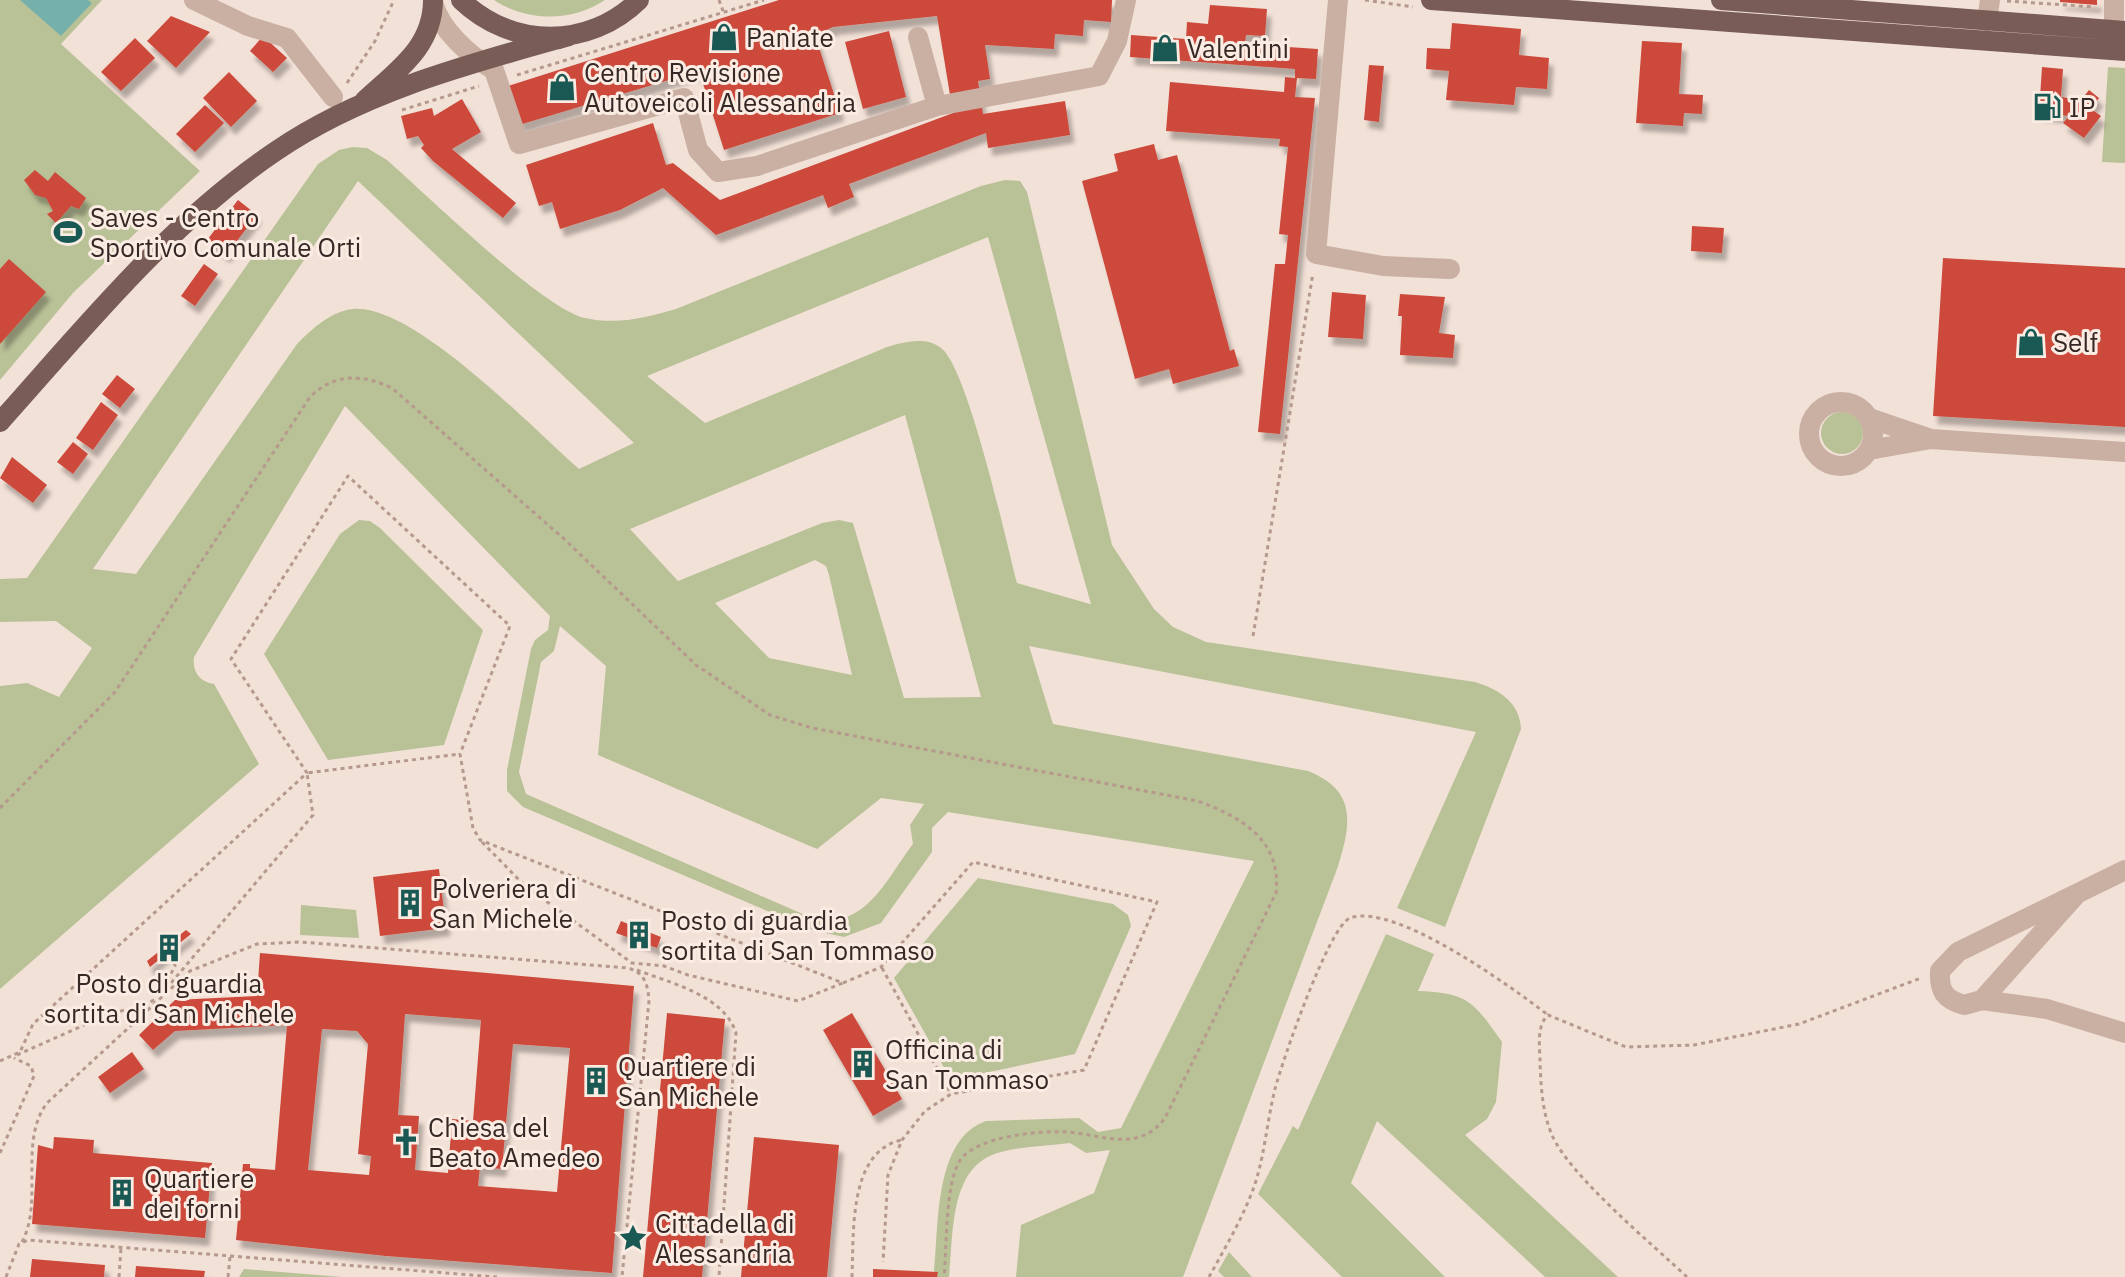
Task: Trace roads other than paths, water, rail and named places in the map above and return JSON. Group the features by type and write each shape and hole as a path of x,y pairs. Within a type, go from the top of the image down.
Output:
{"main road":[{"path":"461,0 481,17 508,30 538,37 569,36"},
{"path":"0,422 142,264 223,190 278,149 355,109 480,62 601,27 634,5 658,0"},
{"path":"1431,0 2125,51"},
{"path":"1733,0 1858,5 1987,21 2119,30"},
{"path":"355,109 422,45 431,24 433,1"}],"street":[{"path":"194,0 248,26 287,38 313,67 333,97"},
{"path":"433,1 440,21 480,62 494,70 519,144 684,98 698,150 718,172 757,166 937,106 1099,76 1117,41 1126,0"},
{"path":"1338,0 1316,254 1383,266 1450,269"},
{"path":"1987,21 1990,0"},
{"path":"2114,4 2119,30"},
{"path":"918,37 937,106"},
{"path":"1931,439 1869,418 1853,404 1831,404 1814,418 1810,437 1817,455 1834,465 1854,463 1869,450 1931,439 2125,452"},
{"path":"1869,418 1873,429 1869,450"},
{"path":"2125,870 1958,952 1940,971 1939,987 1949,1000 1964,1005 1982,1000 2047,1009 2125,1033"},
{"path":"1982,1000 2075,896"},
{"path":"2015,964 2023,991 2030,1000 2047,1009"}],"water":[{"path":"20,0 88,0 92,3 61,36"}],"place":[{"name":"Paniate","path":"724,37"},
{"name":"Valentini","path":"1165,48"},
{"name":"Centro Revisione Autoveicoli Alessandria","path":"562,87"},
{"name":"IP","path":"2047,107"},
{"name":"Saves - Centro Sportivo Comunale Orti","path":"68,232"},
{"name":"Self","path":"2031,342"},
{"name":"Polveriera di San Michele","path":"410,903"},
{"name":"Posto di guardia sortita di San Tommaso","path":"639,935"},
{"name":"Posto di guardia sortita di San Michele","path":"169,948"},
{"name":"Officina di San Tommaso","path":"863,1064"},
{"name":"Quartiere di San Michele","path":"596,1081"},
{"name":"Chiesa del Beato Amedeo","path":"406,1142"},
{"name":"Quartiere dei forni","path":"122,1193"},
{"name":"Cittadella di Alessandria","path":"633,1238"}]}
